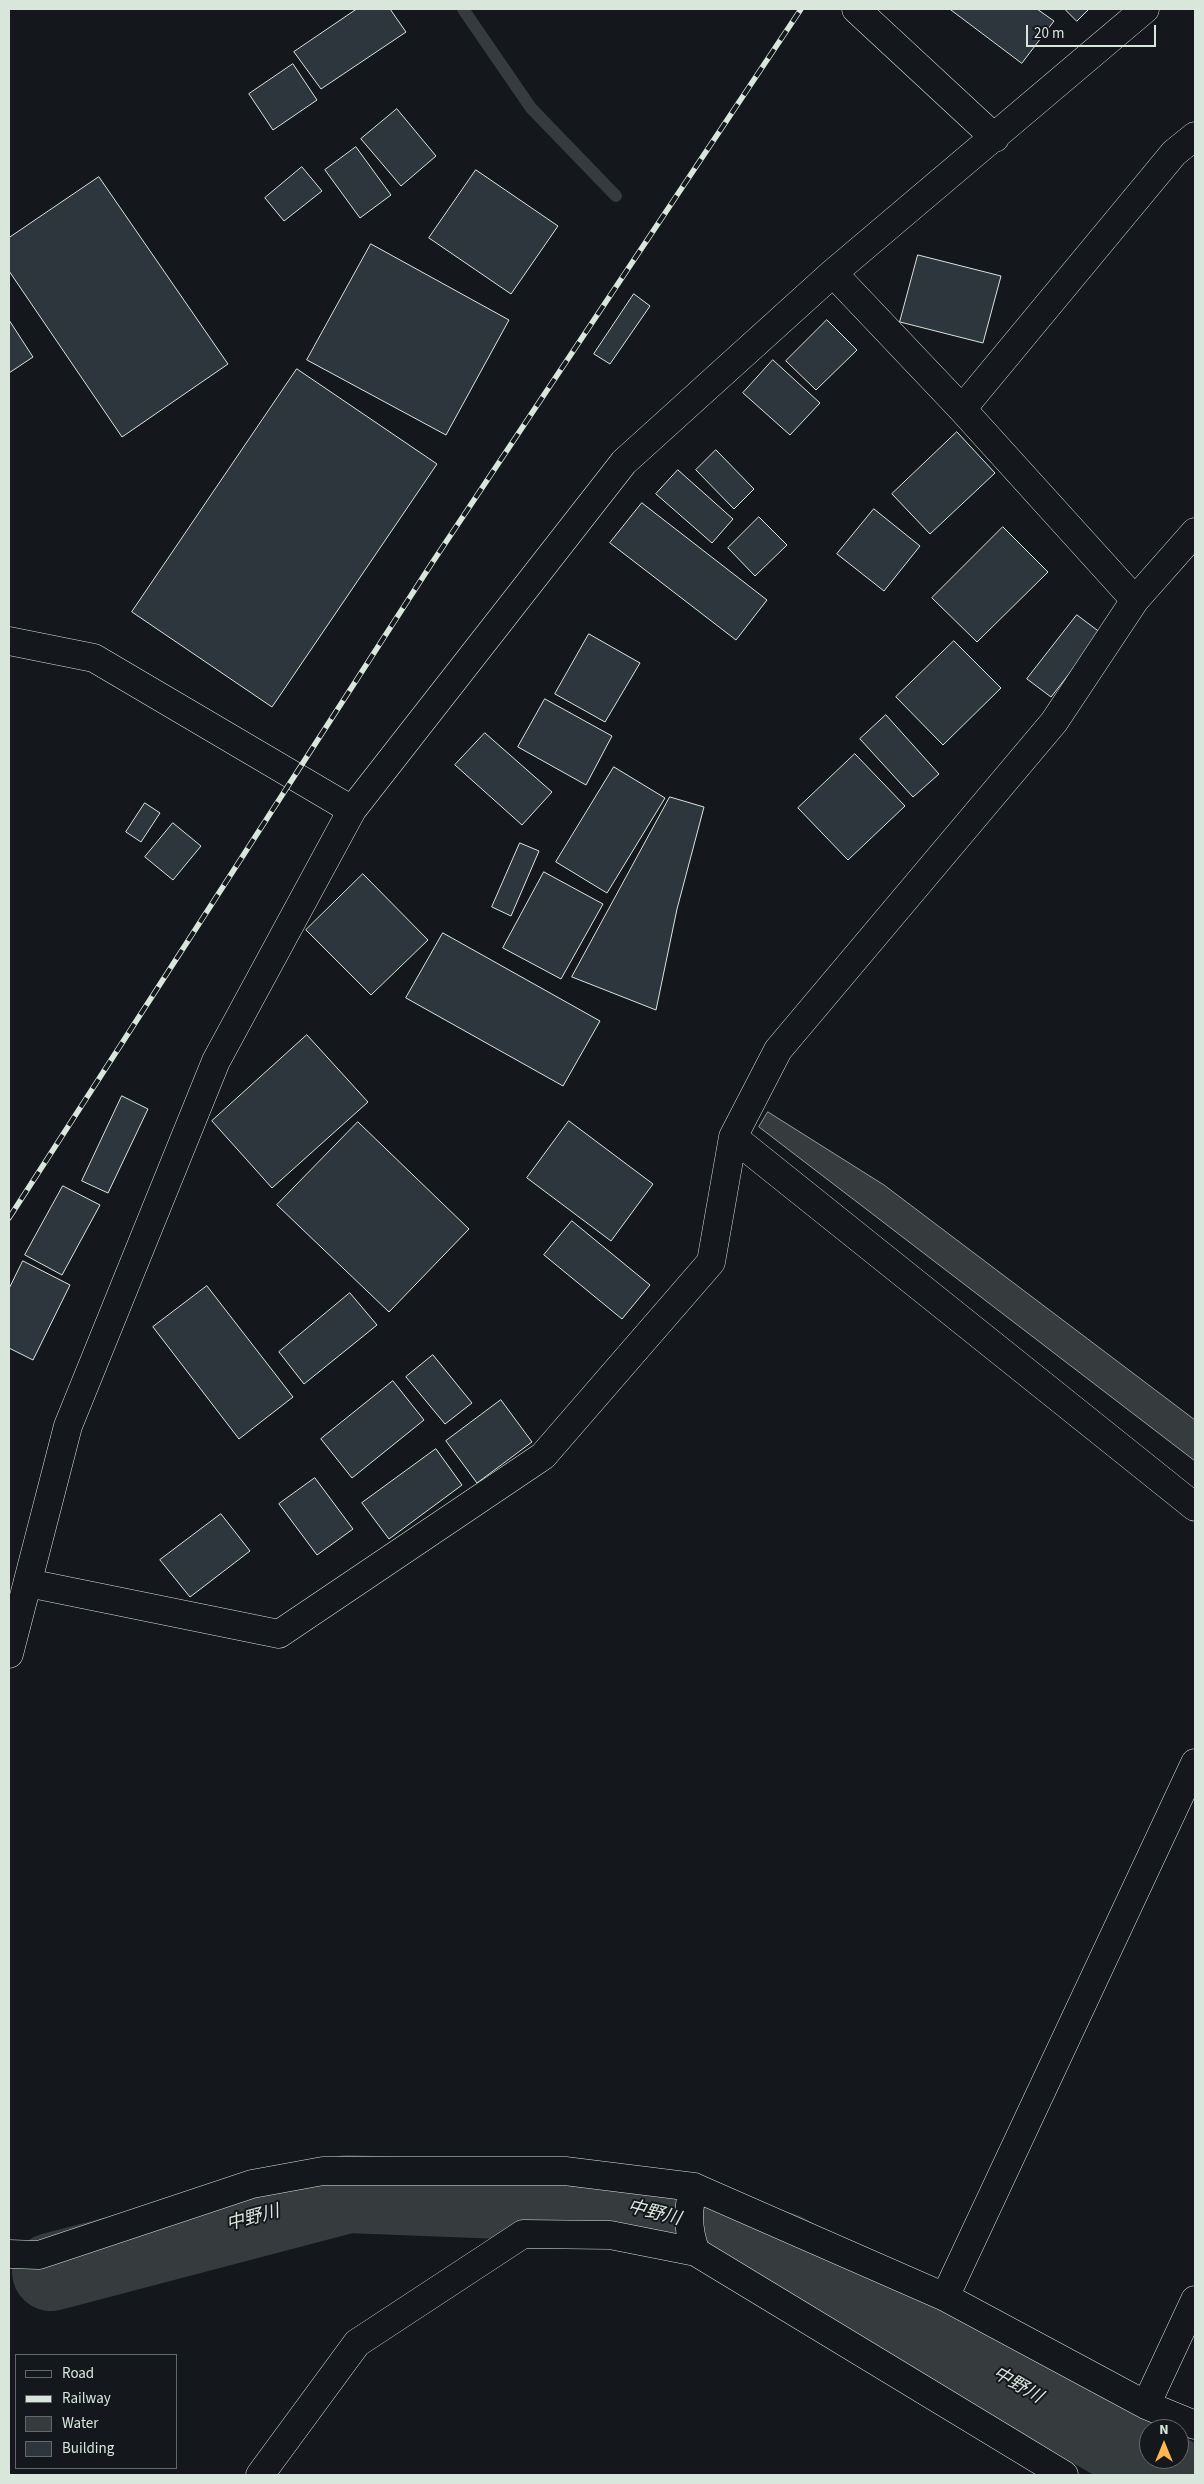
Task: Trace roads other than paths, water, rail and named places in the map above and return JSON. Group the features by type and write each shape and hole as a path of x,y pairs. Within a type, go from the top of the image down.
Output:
{"street":[{"path":"856,9 995,138"},
{"path":"9,1654 68,1426 216,1061 352,810 624,462 833,273 995,138 1145,9"},
{"path":"962,409 1174,153 1195,136"},
{"path":"833,273 962,409 1135,600"},
{"path":"28,1583 280,1634 543,1456 711,1262 733,1137 778,1050 1054,722 1135,600 1195,532"},
{"path":"9,640 94,658 352,810"},
{"path":"733,1137 1195,1506"},
{"path":"945,2297 1195,1763"},
{"path":"9,2254 39,2255 252,2184 323,2171 565,2171 692,2194 945,2297 1146,2405 1195,2425"},
{"path":"692,2194 693,2244"},
{"path":"260,2475 358,2342 523,2234 610,2235 693,2244 1064,2475"},
{"path":"1146,2405 1195,2300"}],"water":[{"path":"768,1112 884,1185 1195,1420 1195,1461 759,1127"}],"waterway":[{"path":"463,9 531,108 616,196"},
{"name":"中野川","path":"51,2272 348,2194 633,2205 785,2252 1172,2475"}],"railway":[{"path":"9,1218 432,563 801,9"}]}
